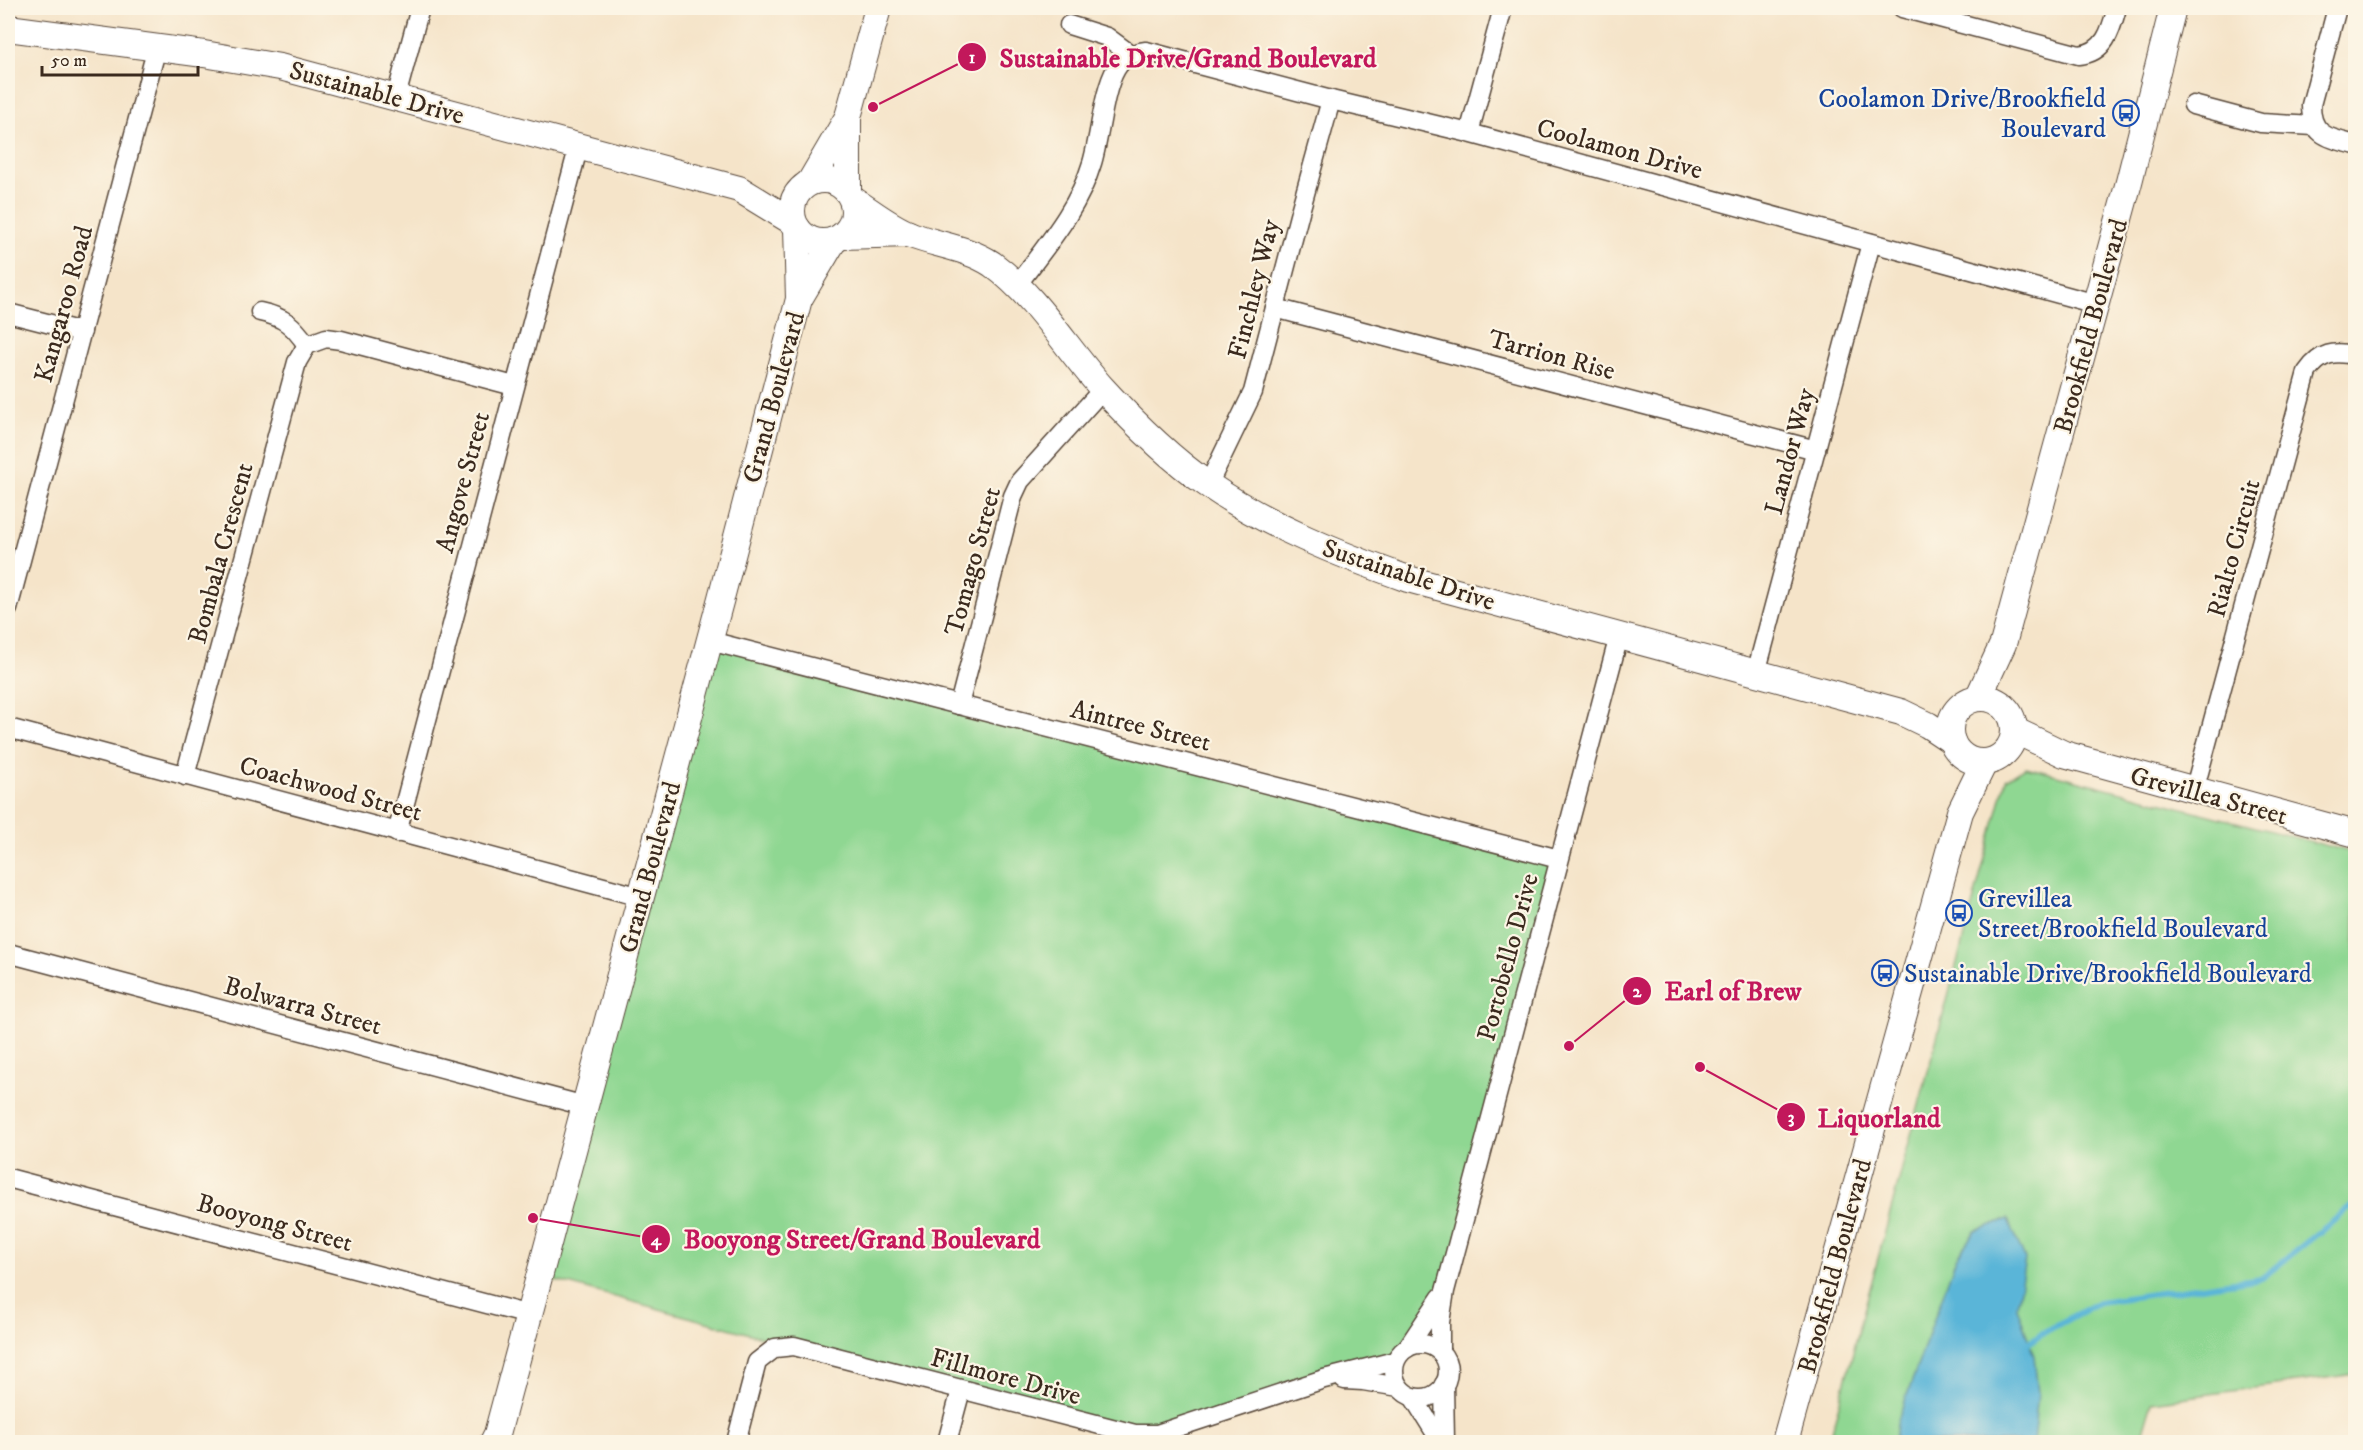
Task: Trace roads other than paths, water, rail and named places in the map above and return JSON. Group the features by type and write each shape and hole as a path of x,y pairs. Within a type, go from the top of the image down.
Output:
{"street":[{"path":"396,97 420,8"},
{"path":"806,185 821,179 831,180 841,184 850,196 855,209 853,219 838,238 824,242 813,241 804,236 795,225 792,204 848,117 878,8"},
{"path":"1469,133 1503,8"},
{"path":"1902,8 2079,55 2091,53 2103,44 2112,28 2117,8"},
{"name":"Brookfield Boulevard","path":"1978,698 2003,644 2096,304 2173,8"},
{"path":"2337,8 2312,105 2314,126 2320,133 2355,145"},
{"path":"1017,285 1081,194 1092,163 1113,76 1120,63 1130,54 1107,37 1069,25"},
{"name":"Sustainable Drive","path":"8,28 157,47 280,67 740,189 795,225"},
{"name":"Kangaroo Road","path":"8,609 157,47"},
{"name":"Coolamon Drive","path":"1130,54 1155,52 1331,100 1469,133 2096,304"},
{"name":"Finchley Way","path":"1208,485 1253,392 1331,100"},
{"path":"2193,105 2268,124 2314,126"},
{"path":"848,117 850,196"},
{"name":"Angove Street","path":"397,833 579,145"},
{"name":"Sustainable Drive","path":"740,189 806,185"},
{"name":"Sustainable Drive","path":"850,196 909,234 970,253 990,263 1017,285 1077,361 1142,430 1208,485 1269,521 1335,553 1408,579 1901,712 1928,725 1956,748"},
{"name":"Grand Boulevard","path":"496,1440 799,299 795,225"},
{"name":"Sustainable Drive","path":"838,238 909,234"},
{"name":"Grand Boulevard","path":"799,299 838,238"},
{"name":"Landor Way","path":"1756,673 1871,243"},
{"name":"Tarrion Rise","path":"1275,308 1816,450"},
{"path":"260,312 284,319 307,345 327,338 341,340 514,386"},
{"path":"8,313 82,332"},
{"name":"Bombala Crescent","path":"185,776 297,362 307,345"},
{"name":"Rialto Circuit","path":"2194,791 2305,377 2311,366 2323,356 2338,352 2355,356"},
{"name":"Tomago Street","path":"959,705 1013,496 1020,481 1103,389"},
{"name":"Portobello Drive","path":"1440,1351 1440,1322 1445,1291 1619,636"},
{"name":"Aintree Street","path":"710,641 1559,859"},
{"name":"Brookfield Boulevard","path":"2003,644 2003,706"},
{"path":"1978,698 1995,701 2009,712 2011,740 1993,761 1984,763 1975,762 1956,748 1950,726 1956,711 1978,698"},
{"name":"Sustainable Drive","path":"1901,712 1956,711"},
{"name":"Coachwood Street","path":"8,728 641,897"},
{"name":"Grevillea Street","path":"2011,740 2355,834"},
{"name":"Brookfield Boulevard","path":"1956,748 1960,812"},
{"name":"Brookfield Boulevard","path":"1785,1443 1960,812 1984,763"},
{"name":"Bolwarra Street","path":"8,953 585,1106"},
{"name":"Booyong Street","path":"8,1178 529,1315"},
{"name":"Portobello Drive","path":"1401,1354 1445,1291"},
{"path":"1424,1344 1440,1351 1448,1367 1444,1384 1443,1443 1406,1392 1394,1370 1401,1354 1424,1344"},
{"name":"Fillmore Drive","path":"736,1443 758,1362 775,1348 794,1346 1133,1438 1157,1434 1401,1354"},
{"path":"1324,1379 1363,1381 1431,1396 1444,1384"},
{"path":"947,1443 961,1390"}],"water":[{"path":"2008,1219 2025,1259 2017,1307 2034,1356 2038,1393 2033,1442 1895,1442 1897,1423 1956,1258 1975,1231"}],"waterway":[{"path":"2023,1348 2039,1335 2099,1302 2262,1278 2356,1203"}],"place":[{"name":"Sustainable Drive/Grand Boulevard","path":"873,107"},
{"name":"Coolamon Drive/Brookfield Boulevard","path":"2126,113"},
{"name":"Grevillea Street/Brookfield Boulevard","path":"1959,913"},
{"name":"Sustainable Drive/Brookfield Boulevard","path":"1885,973"},
{"name":"Earl of Brew","path":"1569,1046"},
{"name":"Liquorland","path":"1700,1067"},
{"name":"Booyong Street/Grand Boulevard","path":"533,1218"}]}
